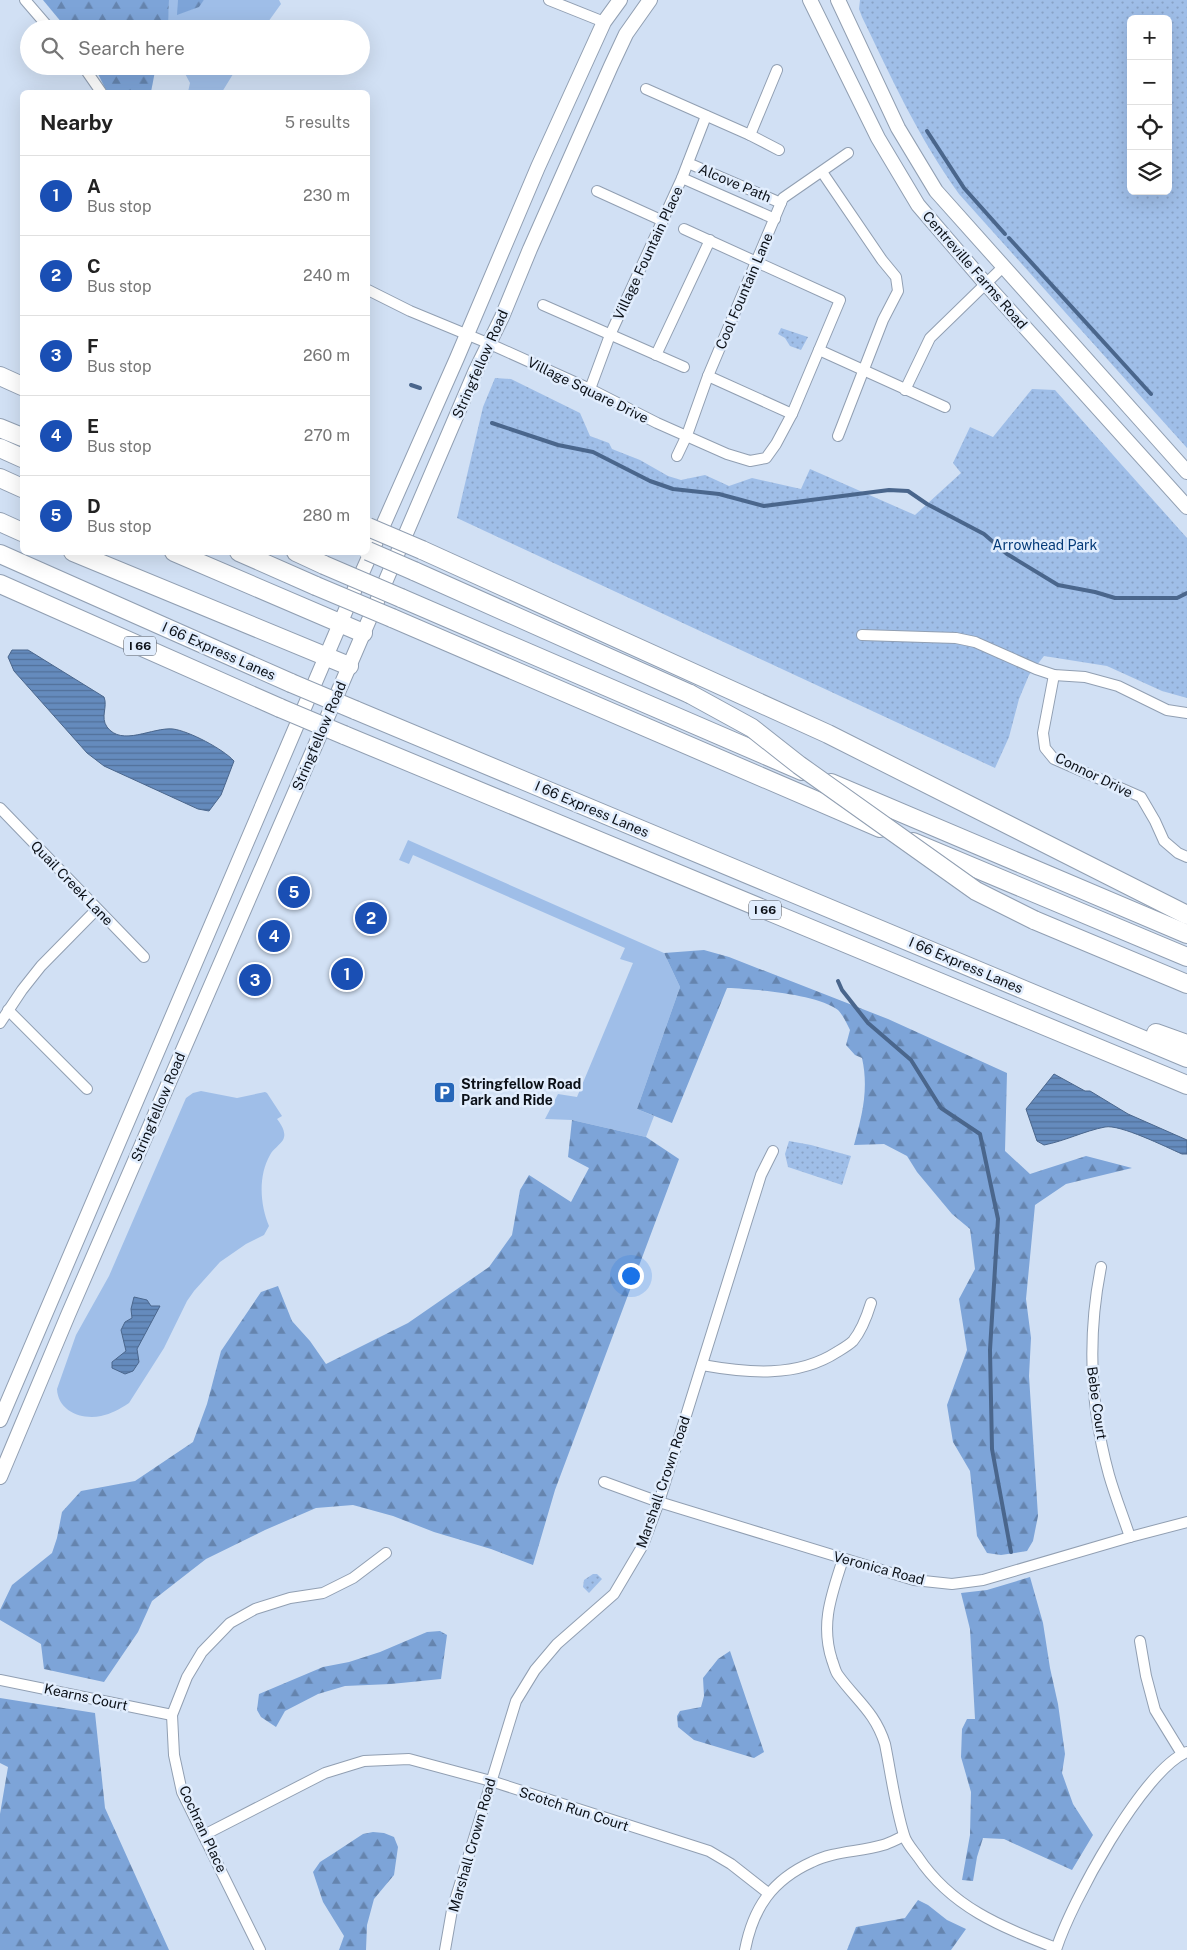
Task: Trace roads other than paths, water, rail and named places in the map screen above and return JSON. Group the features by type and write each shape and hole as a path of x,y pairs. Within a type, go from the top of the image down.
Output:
{"highway":[{"path":"0,376 20,385"},
{"path":"0,428 20,436"},
{"path":"0,448 20,457"},
{"path":"0,478 20,487"},
{"path":"0,522 20,531"},
{"path":"370,528 828,734 1187,914"},
{"path":"370,552 690,694 752,728 815,776 976,891 1004,907 1187,984"},
{"name":"I 66 Express Lanes","path":"0,554 291,683 1187,1058"},
{"path":"80,555 349,666"},
{"path":"181,555 363,633"},
{"path":"246,555 1187,957"},
{"path":"302,555 1187,934"},
{"name":"I 66","path":"0,584 280,708 1187,1085"},
{"path":"983,972 1187,1044"}],"main road":[{"name":"Stringfellow Road","path":"370,555 538,167 604,22 620,0"},
{"name":"Stringfellow Road","path":"0,1477 68,1315 476,370 490,344 603,82 626,34 650,0"},
{"name":"Centreville Farms Road","path":"810,0 878,138 918,205 985,283 1187,507"},
{"name":"Centreville Farms Road","path":"838,0 898,128 936,191 1187,472"},
{"name":"Stringfellow Road","path":"0,1421 4,1398 370,555"},
{"path":"4,1398 28,1411"},
{"path":"0,1421 19,1432"}],"street":[{"path":"25,0 42,20"},
{"path":"549,0 604,22"},
{"path":"750,135 777,70"},
{"path":"89,75 100,90"},
{"path":"646,89 750,135 778,150"},
{"name":"Village Fountain Place","path":"590,389 610,335 682,178 706,116"},
{"name":"Cool Fountain Lane","path":"677,456 687,435 708,376 783,198 848,153"},
{"name":"Alcove Path","path":"688,163 781,203"},
{"path":"822,172 882,260 896,277 898,291 883,320 838,436"},
{"name":"Alcove Path","path":"682,178 775,220"},
{"path":"596,191 662,221"},
{"path":"684,229 757,262"},
{"path":"656,355 710,240"},
{"name":"Village Square Drive","path":"370,291 410,311 467,334 590,389 657,423 727,454 750,461 766,458 776,444 792,414 840,300 757,262"},
{"path":"904,390 930,338 1003,267"},
{"path":"543,305 684,367"},
{"path":"819,350 945,407"},
{"path":"708,376 792,414"},
{"path":"862,635 956,638 974,642 1036,670 1054,675 1085,677 1118,686 1167,710 1187,714"},
{"name":"Connor Drive","path":"1054,675 1043,733 1045,748 1054,758 1141,797 1164,841 1178,853 1187,857"},
{"name":"Quail Creek Lane","path":"0,808 144,957"},
{"path":"0,1022 41,966 97,909"},
{"path":"8,1010 87,1089"},
{"name":"Marshall Crown Road","path":"445,1950 452,1910 516,1701 530,1678 557,1644 614,1594 643,1545 659,1502 761,1175 772,1151"},
{"name":"Bebe Court","path":"1101,1267 1094,1302 1091,1358 1095,1403 1109,1474 1130,1537"},
{"path":"702,1364 760,1372 798,1368 826,1359 852,1342 864,1324 871,1303"},
{"name":"Veronica Road","path":"604,1482 659,1502 914,1580 952,1584 983,1580 1012,1573 1130,1537 1187,1522"},
{"name":"Cochran Place","path":"260,1950 182,1792 174,1755 172,1715 187,1677 202,1652 230,1623 256,1609 281,1600 323,1593 353,1578 386,1553"},
{"path":"843,1559 828,1606 826,1627 828,1649 836,1673 867,1709 880,1730 885,1744 904,1836 929,1874 949,1894 986,1919 1056,1949 1073,1908 1121,1824 1141,1794 1162,1771 1184,1753 1155,1710 1146,1676 1140,1640"},
{"name":"Kearns Court","path":"0,1680 172,1715"},
{"name":"Scotch Run Court","path":"204,1835 325,1773 364,1761 409,1759 491,1781 709,1852 732,1864 768,1893"},
{"path":"745,1950 755,1916 768,1893 788,1876 813,1861 883,1845 904,1836"}],"waterway":[{"path":"927,131 964,188 1005,234"},
{"path":"1009,238 1151,394"},
{"path":"411,385 420,388"},
{"path":"492,423 558,445 593,452 650,481 673,489 719,494 764,506 889,490 908,491 927,504 984,534 1007,554 1058,585 1115,598 1177,598 1187,593"},
{"path":"838,981 842,990 868,1023 911,1060 941,1108 980,1134 998,1219 990,1350 992,1449 1011,1552"}],"place":[{"name":"D","path":"294,892"},
{"name":"C","path":"371,918"},
{"name":"E","path":"274,936"},
{"name":"A","path":"347,974"},
{"name":"F","path":"255,980"},
{"name":"Stringfellow Road Park and Ride","path":"445,1092"}],"park label":[{"name":"Arrowhead Park","path":"1045,545"}]}
